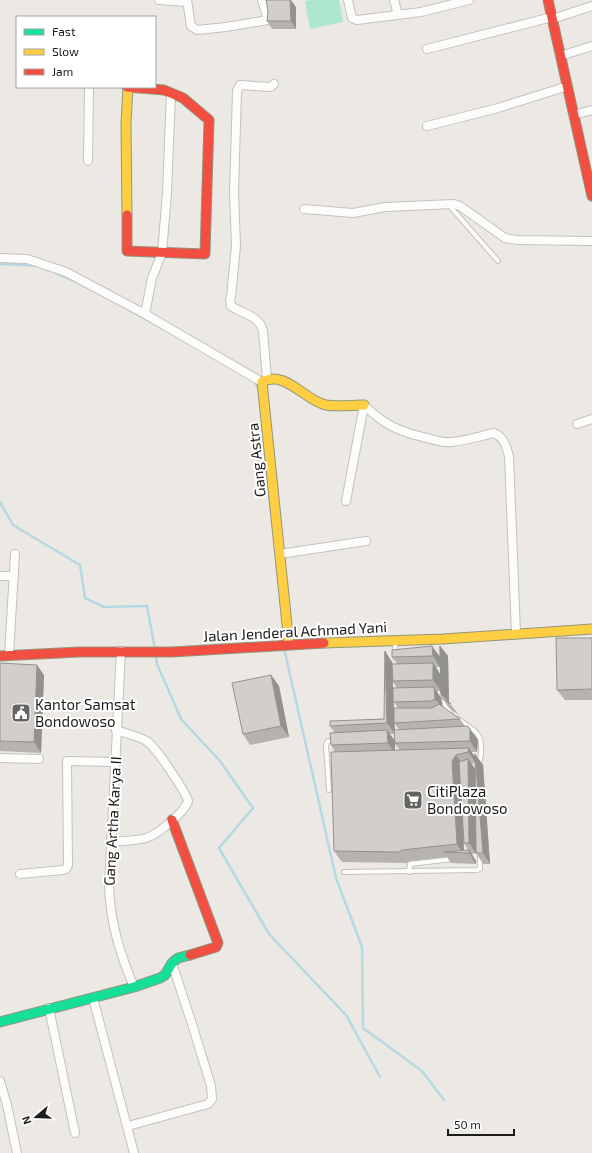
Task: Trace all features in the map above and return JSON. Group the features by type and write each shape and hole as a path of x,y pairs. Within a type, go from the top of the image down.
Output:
{"street":[{"path":"159,0 187,1 191,26 197,30 268,20 262,0"},
{"path":"348,0 351,15 357,20 421,12 469,0"},
{"path":"394,0 398,15"},
{"path":"548,0 568,86 573,115 590,178 592,196"},
{"path":"427,49 555,18 592,6"},
{"path":"560,56 592,46"},
{"path":"265,380 262,327 258,320 231,306 230,300 236,246 234,192 237,91 240,85 271,87 274,84"},
{"path":"427,126 498,108 568,86"},
{"path":"88,161 89,88"},
{"path":"128,88 126,123 127,251 205,254 209,120 183,98 164,90 140,88"},
{"path":"145,314 152,278 162,253 167,193 170,93"},
{"path":"573,115 592,110"},
{"path":"304,208 353,213 385,207 454,204 460,206 505,238 517,240 592,241"},
{"path":"0,258 27,259 66,272 265,380 271,378 287,383 326,405 364,405 386,424 398,430 444,442 451,442 494,433 499,436 504,442 509,456 516,634"},
{"name":"Gang Astra","path":"265,380 289,644"},
{"path":"346,501 364,405"},
{"path":"577,424 592,419"},
{"path":"280,554 366,541"},
{"path":"4,656 14,576 15,554"},
{"path":"0,576 14,576"},
{"name":"Jalan Jenderal Achmad Yani","path":"4,656 121,651 172,652 278,646 289,644 395,640 443,643 516,634 592,629"},
{"name":"Gang Artha Karya II","path":"121,651 116,730 109,905 117,942 134,988"},
{"path":"111,842 146,838 152,835 172,820 187,805 188,801 184,791 147,741 116,730"},
{"path":"0,758 39,760"},
{"path":"20,874 63,870 66,869 68,865 67,761 115,762"},
{"path":"0,1022 49,1008 134,988 165,975 172,963 184,955 216,947 218,943 172,820"},
{"path":"128,1126 208,1104 212,1099 209,1079 172,963"},
{"path":"93,998 134,1153"},
{"path":"49,1008 76,1133"},
{"path":"0,1081 7,1105 17,1153"}],"lane":[{"path":"448,204 498,261"},
{"path":"395,640 396,672"},
{"path":"436,694 444,694 447,711 476,733 481,739 479,766 472,768"},
{"path":"443,714 447,711"},
{"path":"469,733 476,733"},
{"path":"329,790 327,742 344,741"},
{"path":"474,755 481,755"},
{"path":"328,760 335,759"},
{"path":"344,872 477,870 480,869 480,850"},
{"path":"474,857 480,857"},
{"path":"409,872 410,864 459,858"}],"green space":[{"path":"339,0 343,22 310,29 305,1"}],"building":[{"path":"266,0 290,0 291,21 267,21 268,11"},
{"path":"556,638 592,638 592,689 557,690"},
{"path":"432,646 433,656 392,657 392,650"},
{"path":"385,651 387,723 330,726 330,721 384,719"},
{"name":"Kantor Samsat Bondowoso","path":"0,663 37,665 34,742 0,741"},
{"path":"433,663 433,680 393,681 392,664"},
{"path":"271,675 281,726 243,734 232,683"},
{"path":"434,687 435,699 431,701 393,702 393,688"},
{"path":"441,694 451,704 442,698"},
{"path":"439,704 460,719 394,723 394,708 432,708"},
{"path":"468,726 470,729 470,741 395,743 394,730"},
{"path":"387,730 388,743 331,745 330,733"},
{"path":"469,748 468,752 456,755 452,761 457,844 402,850 399,852 334,851 331,752"},
{"path":"475,754 483,853 476,853"},
{"path":"468,759 469,843 464,843 459,762"},
{"path":"469,850 469,853 444,852"}],"waterway":[{"path":"0,264 39,266"},
{"path":"54,272 83,285"},
{"path":"113,301 163,329"},
{"path":"253,380 259,389"},
{"path":"0,502 13,525 80,565 85,598 104,607 147,606 155,649"},
{"path":"284,648 336,878 362,947 363,1028 422,1071 444,1100"},
{"path":"156,656 157,664 181,719 220,761 253,808 219,848 269,934 346,1015 380,1077"}],"traffic: fast":[{"path":"0,1022 134,987 160,978 165,975 172,963 178,958 190,955"}],"traffic: slow":[{"path":"127,215 126,123 128,88"},
{"path":"289,644 262,382 270,379 279,380 295,387 310,398 326,405 364,405"},
{"path":"324,643 443,639 592,629"}],"traffic: jam":[{"path":"548,0 592,196"},
{"path":"127,215 127,251 205,254 209,120 183,98 164,90 139,88"},
{"path":"0,656 79,652 172,652 324,643"},
{"path":"172,820 218,943 216,947 190,955"}],"place":[{"name":"Kantor Samsat Bondowoso","path":"21,713"},
{"name":"CitiPlaza Bondowoso","path":"413,800"}]}
